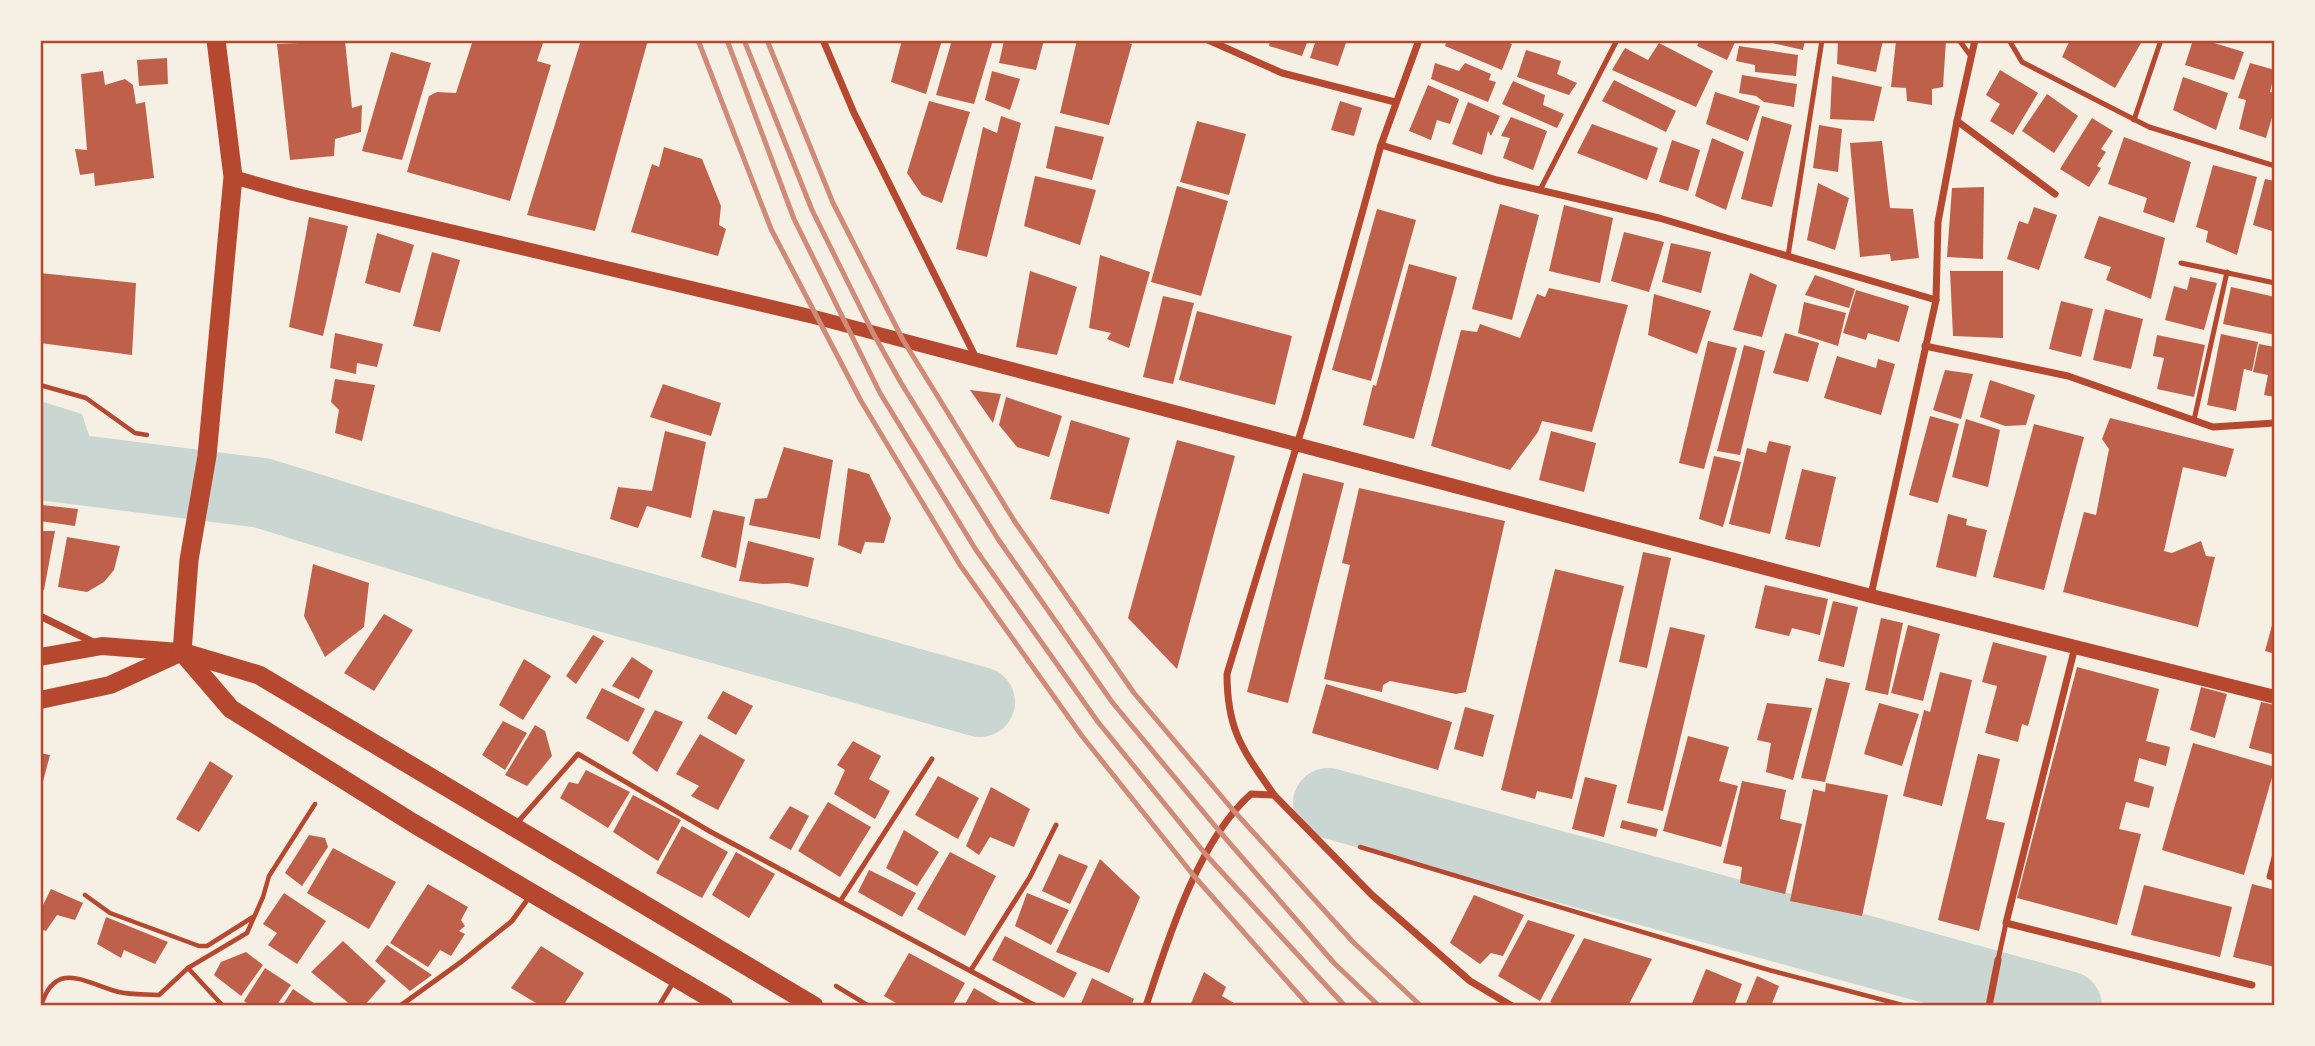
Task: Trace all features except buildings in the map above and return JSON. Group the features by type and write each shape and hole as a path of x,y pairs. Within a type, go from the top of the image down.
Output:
{"highway":[{"path":"216,40 233,177 206,456 189,560 183,653 231,709 413,823 724,1006"},
{"path":"183,653 259,675 814,1006"}],"main road":[{"path":"233,177 293,194 766,305 1871,596 2275,697"},
{"path":"40,657 102,646 183,653"},
{"path":"40,700 110,685 183,653"}],"street":[{"path":"823,40 854,113 978,361"},
{"path":"1208,40 1282,73 1395,102"},
{"path":"1419,40 1381,145 1297,446 1227,674 1227,703 1235,733 1274,796 1372,895 1470,981 1513,1006"},
{"path":"1871,596 1936,300 1938,222 1975,40"},
{"path":"1957,121 2055,194"},
{"path":"1381,145 1497,180 1659,218 1936,300"},
{"path":"1925,346 2068,376 2213,427 2275,423"},
{"path":"40,616 102,646"},
{"path":"2075,647 2006,923 2252,985"},
{"path":"1146,1006 1182,903 1194,876 1233,810 1251,794 1274,796"},
{"path":"1989,1006 1998,960"}],"lane":[{"path":"1540,191 1616,40"},
{"path":"1788,256 1822,40"},
{"path":"1959,40 1970,55"},
{"path":"2009,40 2022,62 2134,120 2191,141 2275,166"},
{"path":"2134,120 2161,40"},
{"path":"2181,262 2275,283"},
{"path":"2194,420 2227,272"},
{"path":"516,826 578,754 711,832 1036,1006"},
{"path":"841,900 932,760"},
{"path":"971,970 1030,877 1056,825"},
{"path":"2275,854 2269,877 2275,879"},
{"path":"400,1006 512,921 532,894"},
{"path":"1998,960 2006,923"},
{"path":"659,1006 676,978"}],"path":[{"path":"40,384 86,398 135,433 146,435"},
{"path":"41,1006 46,991 54,981 75,978 87,979 120,993 159,995 188,968 247,933 269,876 315,804"},
{"path":"1309,831 1769,970 1906,1006"},
{"path":"85,895 110,913 199,946 206,946 254,917"},
{"path":"188,968 223,1006"}],"shaded area":[{"path":"40,401 82,414 93,447 134,451 128,503 40,498"}],"waterway":[{"path":"40,465 262,493 521,573 980,702"},
{"path":"1328,803 2067,1006"}],"railway":[{"path":"698,40 771,229 861,401 960,565 1082,736 1194,876 1309,1006"},
{"path":"727,40 794,219 880,393 976,550 1098,722 1207,856 1345,1006"},
{"path":"744,40 812,210 873,333 998,539 1112,702 1334,963 1379,1006"},
{"path":"767,40 833,203 903,340 1015,522 1134,693 1233,810 1353,942 1421,1006"}]}
